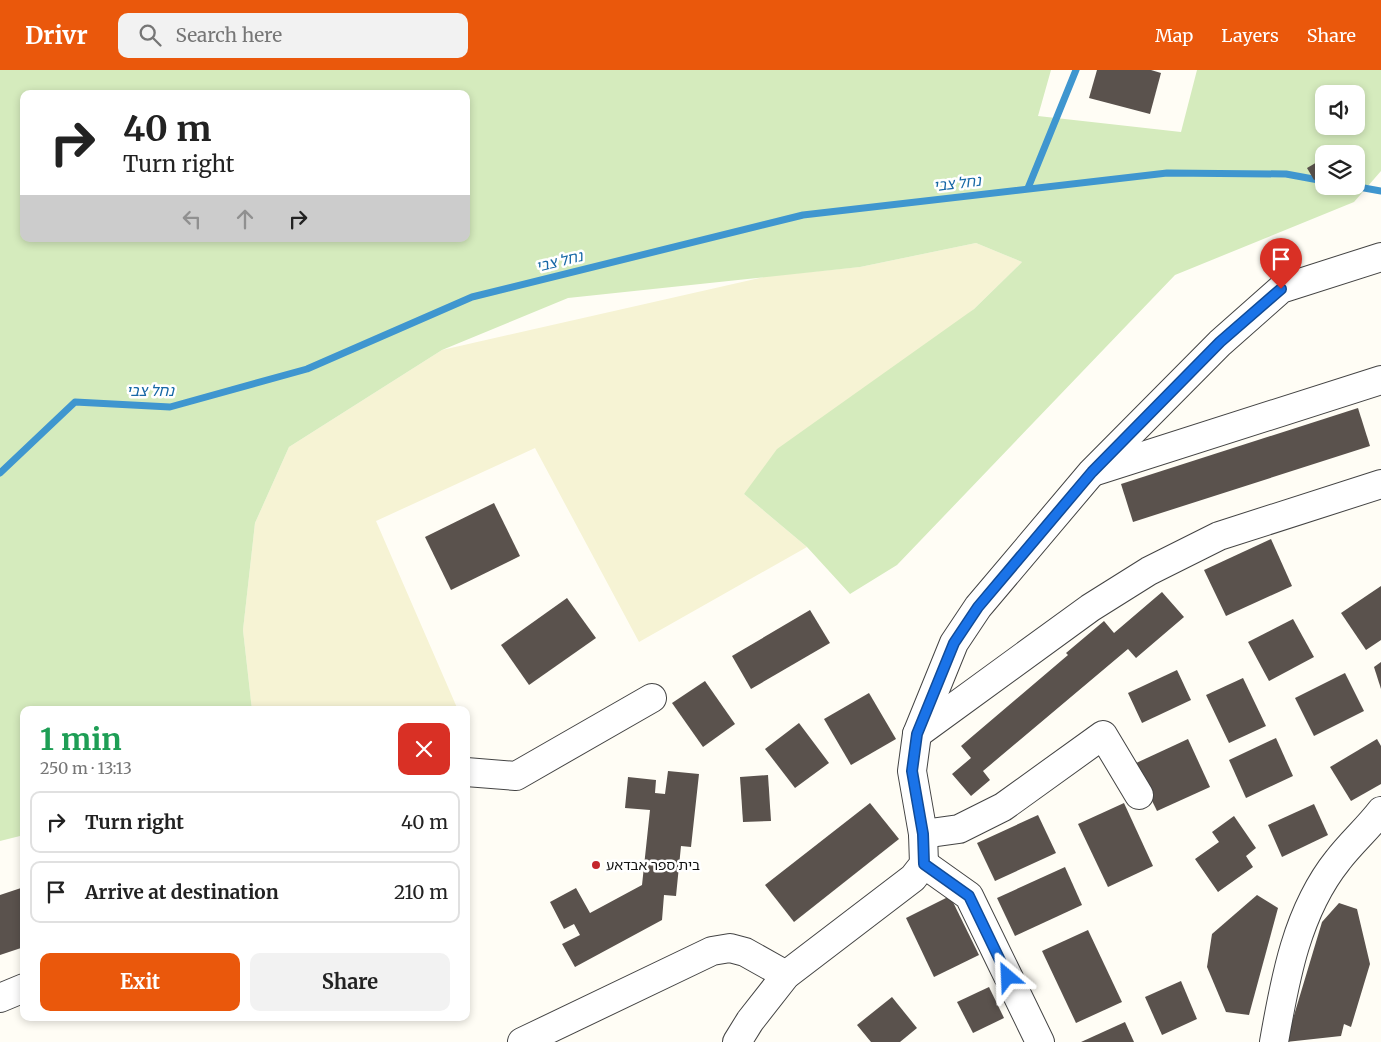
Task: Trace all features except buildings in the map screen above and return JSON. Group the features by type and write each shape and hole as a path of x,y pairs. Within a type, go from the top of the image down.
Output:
{"street":[{"path":"737,1042 750,1021 786,975 913,878 924,864 923,834 912,771 917,734 954,643 978,607 1092,472 1220,342 1281,289 1381,257"},
{"path":"1092,472 1381,380"},
{"path":"917,734 1090,608 1149,571 1219,536 1381,484"},
{"path":"470,772 516,776 652,698"},
{"path":"923,834 959,829 1003,806 1103,735 1140,795"},
{"path":"1274,1042 1293,950 1306,912 1337,861 1381,811"},
{"path":"924,864 969,896 1040,1042"},
{"path":"522,1042 712,951 730,948 745,952 786,975"},
{"path":"0,998 20,990"}],"shaded area":[{"path":"976,243 1022,262 974,309 744,494 807,547 639,642 535,448 376,521 456,706 252,706 243,630 255,523 289,447 442,350 768,276 860,267"}],"green space":[{"path":"0,70 1051,70 1038,116 1181,132 1197,70 1381,70 1381,171 1365,189 1365,145 1315,145 1315,195 1360,195 1354,202 1175,275 897,565 850,594 807,547 744,494 777,449 974,309 1022,262 976,243 860,267 568,298 442,350 289,447 255,523 243,630 252,706 20,706 20,836 0,841"}],"waterway":[{"path":"1028,188 1076,70"},
{"name":"נחל צבי","path":"0,473 75,402 170,407 307,369 472,297 803,215 1167,173 1286,174 1315,179"},
{"path":"1365,188 1381,191"}],"place":[{"name":"בית ספר אבדאע","path":"596,865"}],"route":[{"path":"1008,977 969,896 924,864 923,834 912,771 917,734 930,701 954,643 978,607 1092,472 1220,342 1281,289"}]}
